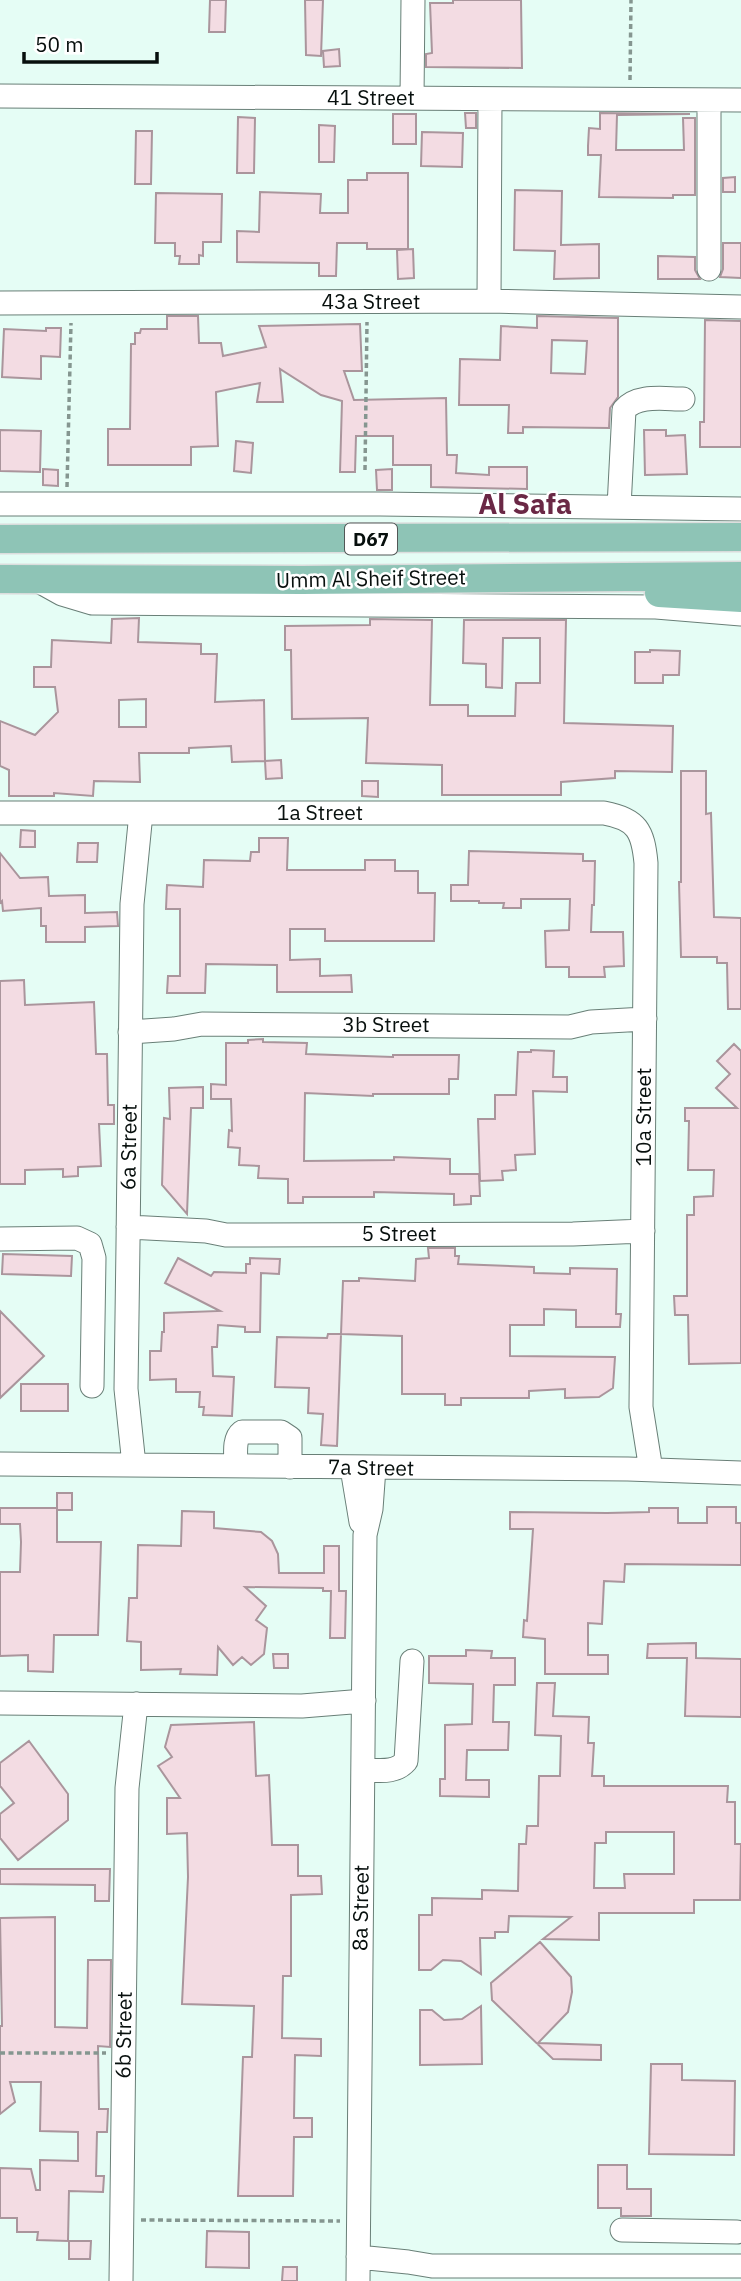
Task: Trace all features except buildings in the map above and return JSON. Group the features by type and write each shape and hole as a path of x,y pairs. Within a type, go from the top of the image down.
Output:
{"main road":[{"path":"220,540 235,531 253,528 436,521 702,521 741,517"},
{"name":"Umm Al Sheif Street","path":"0,539 741,537"},
{"path":"561,576 603,590 741,598"},
{"name":"Umm Al Sheif Street","path":"0,579 302,580 741,576"}],"street":[{"path":"412,99 413,0"},
{"name":"41 Street","path":"0,96 741,100"},
{"path":"489,302 490,99"},
{"path":"709,100 709,269"},
{"name":"43a Street","path":"0,303 489,302 741,307"},
{"path":"619,507 624,410 638,400 683,399"},
{"path":"0,504 741,509"},
{"path":"35,579 62,594 92,603 656,607 741,614"},
{"name":"1a Street","path":"0,813 604,813 622,816 636,826"},
{"name":"6a Street","path":"124,1465 132,813"},
{"name":"10a Street","path":"636,826 644,844 646,863 642,1410 634,1433 639,1470"},
{"name":"3b Street","path":"130,1024 174,1029 202,1024 570,1027 590,1030 644,1026"},
{"name":"5 Street","path":"128,1236 198,1240 226,1235 573,1234 643,1241"},
{"path":"0,1238 76,1238 90,1244 94,1258 92,1386"},
{"path":"93,1328 127,1329"},
{"path":"236,1466 236,1441 239,1434 281,1432 290,1438 290,1467"},
{"name":"7a Street","path":"0,1464 741,1473"},
{"name":"8a Street","path":"358,2271 365,1535 363,1468"},
{"path":"363,1770 393,1770 403,1766 406,1761 412,1661"},
{"path":"0,1703 302,1706 328,1714 363,1711"},
{"name":"6b Street","path":"121,2281 127,1704"},
{"path":"622,2230 737,2232"},
{"path":"700,2231 701,2266"},
{"path":"358,2271 430,2266 592,2273 741,2266"}],"path":[{"path":"629,100 631,0"},
{"path":"365,470 367,302"},
{"path":"66,504 71,303"},
{"path":"0,2053 124,2053"},
{"path":"122,2219 358,2221"}],"district":[{"name":"Al Safa","path":"525,504"}]}
